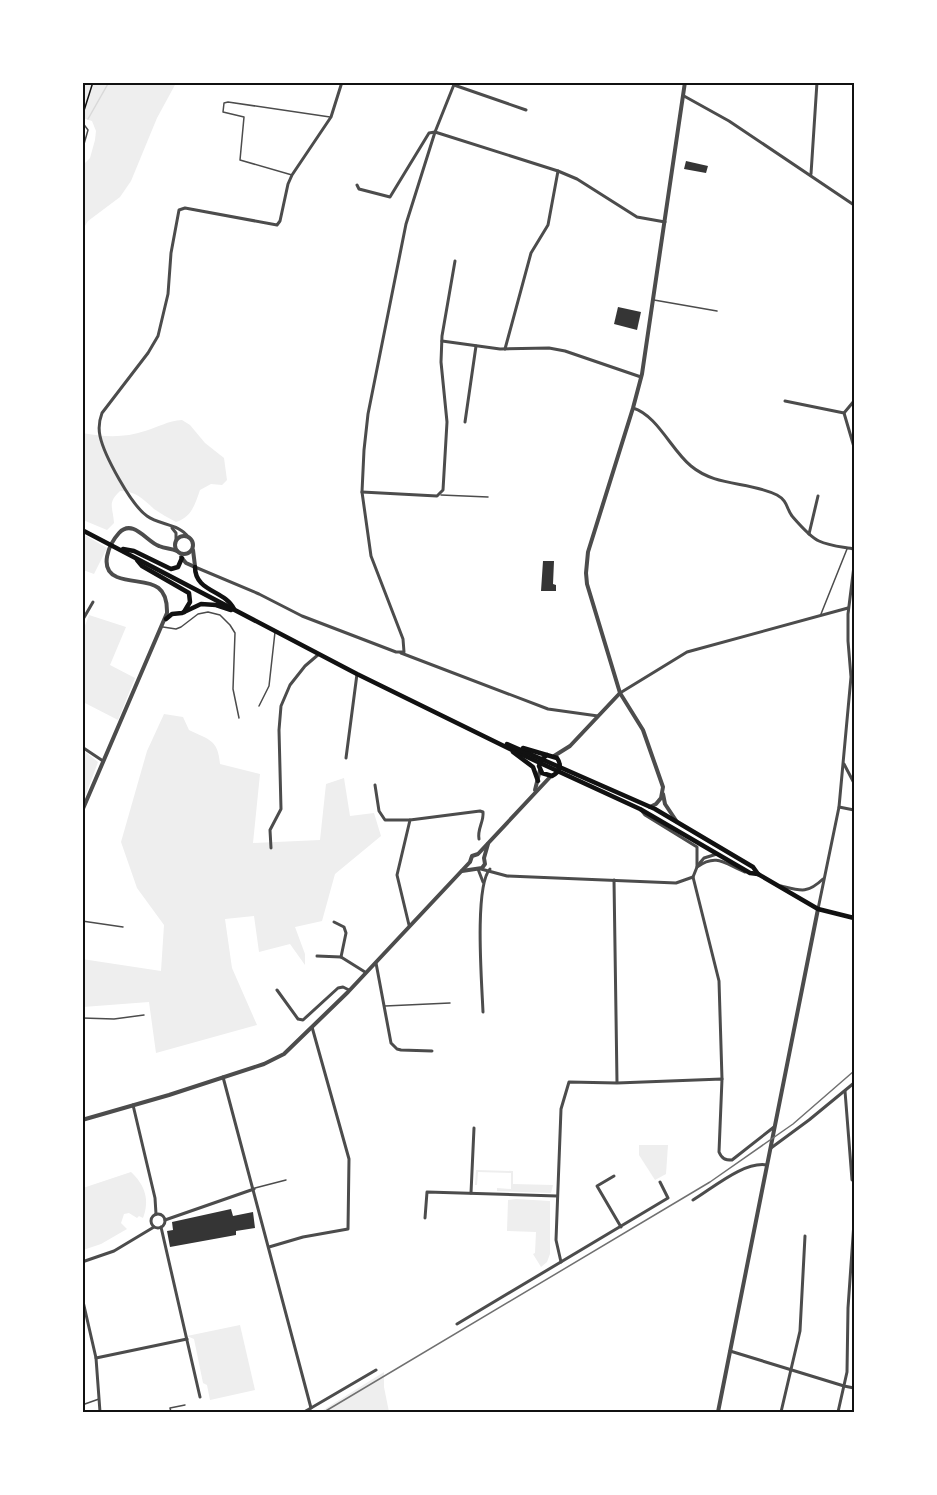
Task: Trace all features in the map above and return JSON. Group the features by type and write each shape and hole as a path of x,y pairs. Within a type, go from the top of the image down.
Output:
{"main road":[{"path":"82,530 357,674 468,728 543,759 577,780 640,809 818,909 855,918"},
{"path":"120,550 134,551 171,569 178,567 180,554"},
{"path":"136,558 142,566 189,593 190,602 184,612"},
{"path":"195,567 197,579 203,586 227,600 236,610"},
{"path":"166,619 172,614 204,604 216,604 236,610"},
{"path":"513,748 543,759 554,756 559,761 559,769 552,776 545,775 540,770 543,759"},
{"path":"513,748 515,754 533,767 538,781"},
{"path":"559,769 650,807 752,866 758,874"},
{"path":"577,780 643,807 650,807"},
{"path":"719,854 746,866 752,866"}],"street":[{"path":"195,567 193,543 184,532 154,521 136,506 107,454 100,438 98,425 105,407 151,349 160,330 167,301 171,253 179,210 185,208 277,225 292,175 331,117 342,82"},
{"path":"677,822 665,804 663,787 643,730 620,693 588,584 586,564 641,377 685,82"},
{"path":"811,175 817,82"},
{"path":"401,653 405,649 405,643 371,556 362,492 368,414 406,224 435,132 454,84 526,110"},
{"path":"684,96 729,121 855,205"},
{"path":"357,185 359,189 390,197 429,133 435,132 558,171 577,179 637,217 664,222"},
{"path":"505,349 531,253 548,225 558,171"},
{"path":"362,492 440,495 443,490 447,422 441,367 442,341 455,261"},
{"path":"442,341 505,349 546,348 641,377"},
{"path":"465,422 476,346"},
{"path":"784,401 844,413"},
{"path":"844,413 855,401"},
{"path":"633,408 640,410 658,428 690,466 719,482 748,486 777,495 788,504 790,514 819,541 855,549"},
{"path":"844,413 855,447"},
{"path":"809,534 818,496"},
{"path":"170,527 176,533 180,554"},
{"path":"82,811 166,619 167,602 162,592 153,584 114,575 107,566 108,552 116,537 123,530 133,529 155,544 170,548 180,554 195,567 260,594 302,616 548,709 599,716"},
{"path":"170,548 180,537 188,537"},
{"path":"180,554 187,554 193,548"},
{"path":"718,1413 839,807 853,677 848,641 848,608 855,566"},
{"path":"82,621 93,602"},
{"path":"554,756 570,746 620,693 687,652 848,608"},
{"path":"271,848 270,830 281,809 279,730 281,706 290,685 305,666 319,654"},
{"path":"346,759 357,674"},
{"path":"82,747 105,762"},
{"path":"843,763 855,783"},
{"path":"535,791 540,770"},
{"path":"82,1120 264,1064 284,1054 349,990 470,862 472,856 478,854 535,791 552,776"},
{"path":"375,785 379,811 385,820 410,820 480,811 483,812 483,816 478,831 479,839"},
{"path":"650,807 656,804 663,793"},
{"path":"839,807 855,810"},
{"path":"640,809 645,815 697,847 697,867"},
{"path":"409,925 397,875 410,820"},
{"path":"488,843 484,858 489,870"},
{"path":"478,854 484,858"},
{"path":"719,854 704,858 693,877 719,981 722,1079 719,1152 721,1157 732,1160 774,1127"},
{"path":"697,867 708,860 720,860 743,872 749,872"},
{"path":"470,862 481,874 483,887 481,926 483,1012"},
{"path":"477,869 485,864"},
{"path":"458,873 477,869 507,876 676,883 693,877"},
{"path":"483,887 489,870"},
{"path":"777,885 806,891 825,878"},
{"path":"614,880 617,1083"},
{"path":"334,922 344,927 346,933 341,957"},
{"path":"317,956 341,957 365,972"},
{"path":"375,962 388,1034 394,1046 401,1050 432,1051"},
{"path":"277,990 298,1019 303,1020 338,988 343,987 349,990"},
{"path":"269,1247 303,1237 348,1229 349,1160 312,1027"},
{"path":"223,1077 311,1408"},
{"path":"561,1262 556,1246 561,1109 570,1082 617,1083 722,1079"},
{"path":"771,1148 855,1083"},
{"path":"845,1091 852,1180"},
{"path":"133,1105 157,1213 164,1219"},
{"path":"471,1193 474,1128"},
{"path":"693,1200 745,1168 767,1164"},
{"path":"614,1176 597,1186 621,1227"},
{"path":"457,1324 668,1198 660,1182"},
{"path":"164,1219 254,1189"},
{"path":"425,1218 427,1192 557,1196"},
{"path":"153,1225 152,1217 157,1213"},
{"path":"164,1219 161,1228 200,1397"},
{"path":"838,1413 847,1372 848,1308 855,1222"},
{"path":"153,1225 161,1228"},
{"path":"82,1262 114,1251 153,1225"},
{"path":"781,1413 800,1330 805,1236"},
{"path":"82,1297 96,1358 100,1413"},
{"path":"96,1358 187,1339"},
{"path":"730,1351 855,1388"},
{"path":"304,1413 376,1370"}],"lane":[{"path":"292,175 240,160 244,117 223,112 224,103 331,117"},
{"path":"82,122 88,130 82,151"},
{"path":"653,299 717,311"},
{"path":"440,495 488,497"},
{"path":"821,615 848,548"},
{"path":"161,627 176,629 188,623 198,614 208,612 220,615 228,622 235,633 233,689 239,718"},
{"path":"259,706 269,686 275,631"},
{"path":"82,921 123,927"},
{"path":"383,1006 450,1003"},
{"path":"82,1018 114,1019 144,1016"},
{"path":"254,1189 286,1180"},
{"path":"82,1405 99,1399"},
{"path":"171,1413 170,1408 185,1405"}],"path":[{"path":"82,117 93,82"}],"shaded area":[{"path":"83,83 176,83 157,118 131,181 120,197 88,221 83,229 83,165 90,158 96,131 92,121 83,118"},
{"path":"182,420 224,458 227,480 222,485 211,484 200,490 186,517 176,522 154,509 139,496 131,492 120,491 112,502 114,523 107,530 83,520 82,433 106,436 130,435"},
{"path":"83,534 107,548 94,574 83,570"},
{"path":"89,615 126,627 110,665 135,678 118,720 83,702 83,631"},
{"path":"164,714 183,717 189,730 211,741 217,750 220,764 260,774 253,843 320,840 326,784 344,778 350,816 374,813 381,836 335,874 322,921 295,927 305,954 305,965 290,944 259,952 254,916 225,919 232,968 257,1025 156,1053 149,1002 83,1007 82,959 161,971 164,925 137,888 121,842 147,751"},
{"path":"83,750 98,762 83,802"},
{"path":"639,1145 668,1145 666,1174 655,1180 639,1155"},
{"path":"476,1170 513,1171 513,1184 553,1185 551,1193 497,1191 497,1188 511,1189 511,1173 478,1172 477,1185 475,1185"},
{"path":"131,1172 140,1182 145,1193 146,1205 143,1218 139,1216 137,1218 129,1213 124,1214 121,1223 127,1229 101,1244 83,1250 83,1188"},
{"path":"508,1200 550,1201 550,1254 547,1262 541,1267 533,1254 535,1253 536,1232 507,1231"},
{"path":"240,1325 255,1390 210,1400 207,1385 203,1383 194,1339 187,1336"},
{"path":"384,1372 384,1387 389,1412 320,1412"}],"building":[{"path":"686,161 708,166 706,173 684,169"},
{"path":"618,307 641,312 637,330 614,324"},
{"path":"543,561 554,561 553,584 556,585 556,591 541,591"},
{"path":"231,1209 233,1216 253,1212 255,1228 236,1231 236,1235 170,1247 167,1231 173,1230 172,1222"}],"waterway":[{"path":"88,119 109,82"}],"railway":[{"path":"324,1412 710,1182 793,1124 854,1071"}]}
